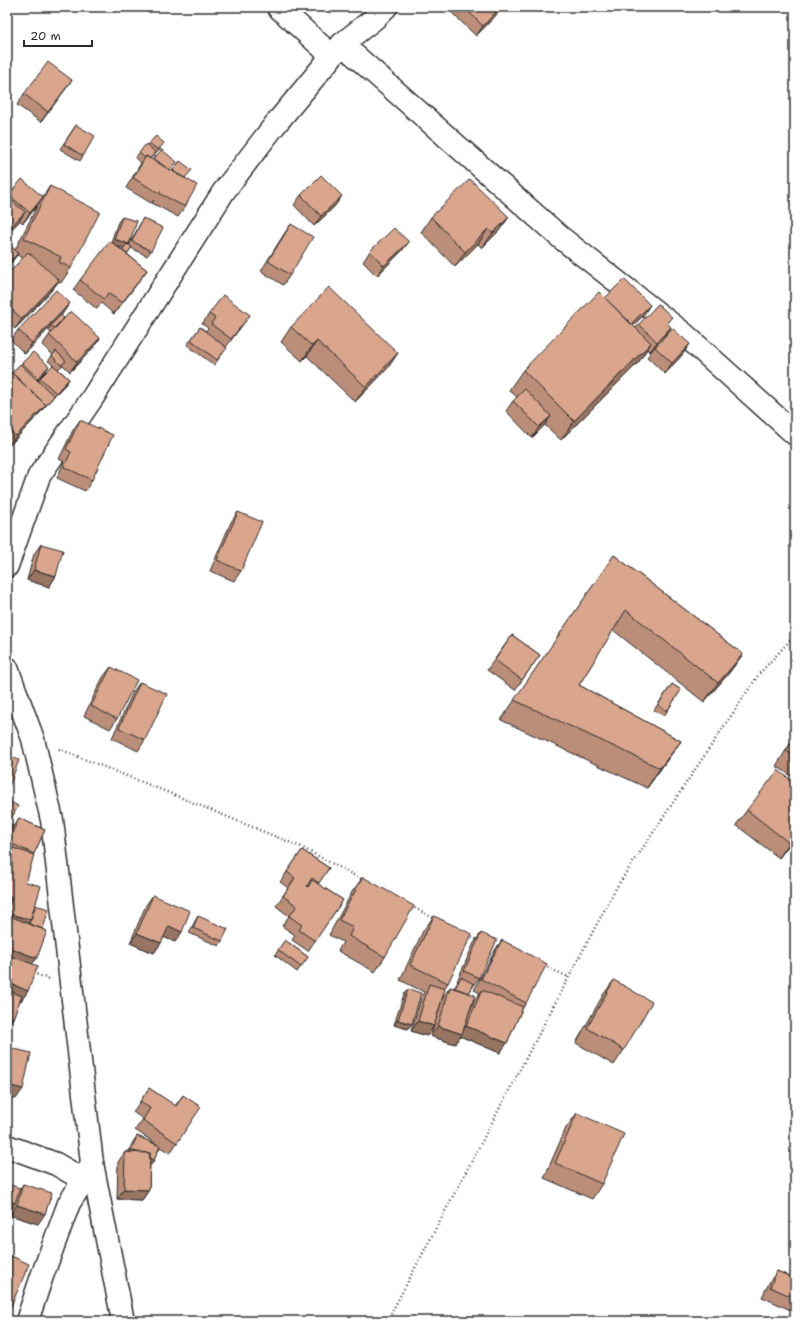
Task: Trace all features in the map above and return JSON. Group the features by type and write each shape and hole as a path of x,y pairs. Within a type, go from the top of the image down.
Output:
{"street":[{"path":"278,7 337,50 560,237 684,334 795,434"},
{"path":"7,566 39,476 93,397 224,191 274,126 337,50 386,7"},
{"path":"7,668 33,738 52,820 72,987 88,1171 123,1321"},
{"path":"7,1146 56,1164 88,1171"},
{"path":"27,1321 69,1203 88,1171"}],"path":[{"path":"387,1321 616,888 759,674 795,635"},
{"path":"33,738 301,847 369,884"},
{"path":"410,906 438,921"},
{"path":"465,936 480,941"},
{"path":"537,963 570,977"},
{"path":"26,971 72,987"}],"building":[{"path":"464,7 501,7 483,26"},
{"path":"48,62 72,80 48,112 24,94"},
{"path":"76,125 95,136 83,156 64,144"},
{"path":"156,136 164,143 158,150 149,143"},
{"path":"146,144 155,152 150,159 146,156 145,158 139,153"},
{"path":"162,150 177,162 170,170 154,158"},
{"path":"146,156 197,185 185,207 133,178"},
{"path":"180,161 192,170 185,178 178,175 173,170"},
{"path":"321,175 342,196 321,216 301,195"},
{"path":"22,179 43,197 30,213 9,195"},
{"path":"470,179 509,217 493,233 488,229 465,252 431,217"},
{"path":"50,186 100,212 71,268 59,262 61,257 24,238"},
{"path":"11,200 25,212 7,231 7,204"},
{"path":"122,217 137,221 129,244 114,239"},
{"path":"143,218 163,228 151,251 132,241"},
{"path":"291,224 313,237 290,275 268,261"},
{"path":"394,228 409,242 384,266 370,251"},
{"path":"110,241 147,270 122,303 108,293 104,299 80,280"},
{"path":"7,242 18,253 7,265"},
{"path":"127,244 132,247 127,254 122,250"},
{"path":"28,252 59,280 22,319 7,305 7,275"},
{"path":"624,279 650,305 631,324 605,298"},
{"path":"329,287 398,353 366,387 317,341 312,346 291,327"},
{"path":"56,290 70,303 32,343 18,330"},
{"path":"599,292 651,343 574,421 523,370"},
{"path":"223,295 250,315 231,339 211,324 215,318 209,314"},
{"path":"658,304 672,317 667,323 671,327 657,342 639,324"},
{"path":"71,311 100,338 77,362 49,335"},
{"path":"61,315 64,318 54,328 51,325"},
{"path":"200,327 227,348 217,360 191,340"},
{"path":"672,328 690,344 672,363 655,347"},
{"path":"56,351 66,361 61,365 52,356"},
{"path":"33,352 49,366 38,378 22,363"},
{"path":"20,364 54,396 46,405 12,373"},
{"path":"53,365 69,379 56,393 40,378"},
{"path":"9,370 46,405 16,436 7,428 7,372"},
{"path":"525,389 551,416 539,427 513,401"},
{"path":"80,420 113,435 92,480 64,467 71,452 66,449"},
{"path":"238,512 262,522 241,571 217,560"},
{"path":"41,544 63,550 56,576 34,570"},
{"path":"614,555 743,654 718,683 626,610 579,685 681,741 660,768 514,700"},
{"path":"512,635 540,655 522,680 495,660"},
{"path":"111,667 137,680 117,719 91,706"},
{"path":"140,682 167,694 145,740 119,728"},
{"path":"672,684 681,690 667,711 658,705"},
{"path":"795,737 795,756 786,751"},
{"path":"7,755 19,760 7,792"},
{"path":"778,770 795,783 795,836 789,843 747,810"},
{"path":"7,800 18,806 9,823 13,825 7,837"},
{"path":"19,818 45,830 34,854 8,842"},
{"path":"7,846 34,855 26,882 41,886 31,920 7,913 12,898 7,896"},
{"path":"302,850 329,868 319,883 312,878 307,886 308,887 312,880 343,900 315,941 299,930 302,925 289,916 297,906 283,896 295,878 287,872"},
{"path":"363,877 414,906 385,957 349,936 353,927 339,920"},
{"path":"153,895 190,911 182,932 169,926 161,943 137,933"},
{"path":"35,905 49,909 43,929 29,924"},
{"path":"7,915 47,931 37,958 7,947"},
{"path":"198,916 228,929 222,941 193,928"},
{"path":"434,916 472,934 448,983 410,965"},
{"path":"481,933 497,940 479,978 464,971"},
{"path":"285,940 308,957 301,967 278,950"},
{"path":"502,940 547,964 526,1003 481,979"},
{"path":"11,956 38,966 28,991 7,982 7,967"},
{"path":"461,977 474,984 469,993 455,988"},
{"path":"614,980 652,1002 624,1050 587,1028"},
{"path":"429,984 445,989 434,1026 418,1021"},
{"path":"450,987 475,995 462,1034 438,1026"},
{"path":"408,989 421,993 412,1024 398,1020"},
{"path":"7,990 22,996 13,1018 7,1015"},
{"path":"482,990 523,1007 507,1043 466,1026"},
{"path":"7,1047 31,1053 23,1089 7,1085"},
{"path":"149,1088 176,1106 183,1095 201,1107 177,1143 143,1120 150,1108 140,1102"},
{"path":"577,1113 624,1134 602,1184 555,1163"},
{"path":"137,1136 160,1146 154,1160 150,1159 150,1153 131,1150"},
{"path":"125,1152 150,1153 149,1190 124,1189"},
{"path":"7,1184 20,1188 15,1203 7,1201"},
{"path":"23,1184 52,1193 45,1214 17,1205"},
{"path":"7,1254 29,1264 11,1306 7,1304"},
{"path":"777,1271 795,1279 795,1298 770,1287"}]}
